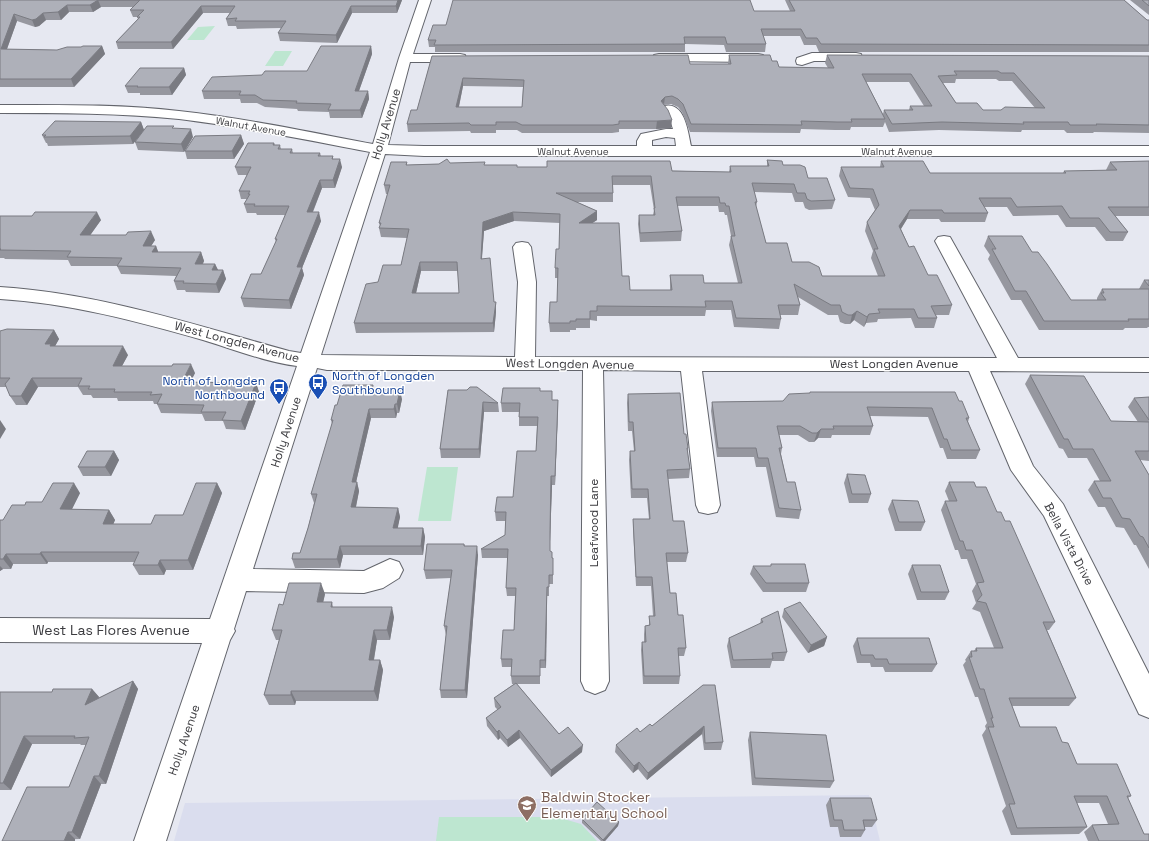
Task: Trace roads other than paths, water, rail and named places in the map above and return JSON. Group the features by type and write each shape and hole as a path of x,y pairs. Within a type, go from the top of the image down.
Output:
{"street":[{"name":"Holly Avenue","path":"150,841 221,631 236,580 378,150 405,58 425,0"},
{"path":"802,61 812,57 867,57"},
{"path":"405,58 473,58"},
{"path":"648,58 767,58"},
{"name":"Walnut Avenue","path":"0,108 98,109 178,115 231,122 378,150 1149,151"},
{"path":"669,109 674,112 678,120 684,151"},
{"path":"645,151 644,141 646,138 666,133 681,134"},
{"path":"944,241 1011,364"},
{"path":"522,246 527,282 525,362"},
{"name":"West Longden Avenue","path":"0,293 33,295 88,305 157,321 290,358 327,363 525,362 593,365 1149,365"},
{"path":"691,364 708,505"},
{"name":"Leafwood Lane","path":"593,365 595,680"},
{"name":"Bella Vista Drive","path":"977,365 1023,470 1054,511 1142,678 1149,704"},
{"path":"236,580 364,582 374,580 390,570"},
{"name":"West Las Flores Avenue","path":"0,630 221,631"}],"place":[{"name":"North of Longden Southbound","path":"318,400"},
{"name":"North of Longden Northbound","path":"279,405"},
{"name":"Baldwin Stocker Elementary School","path":"527,822"}]}
